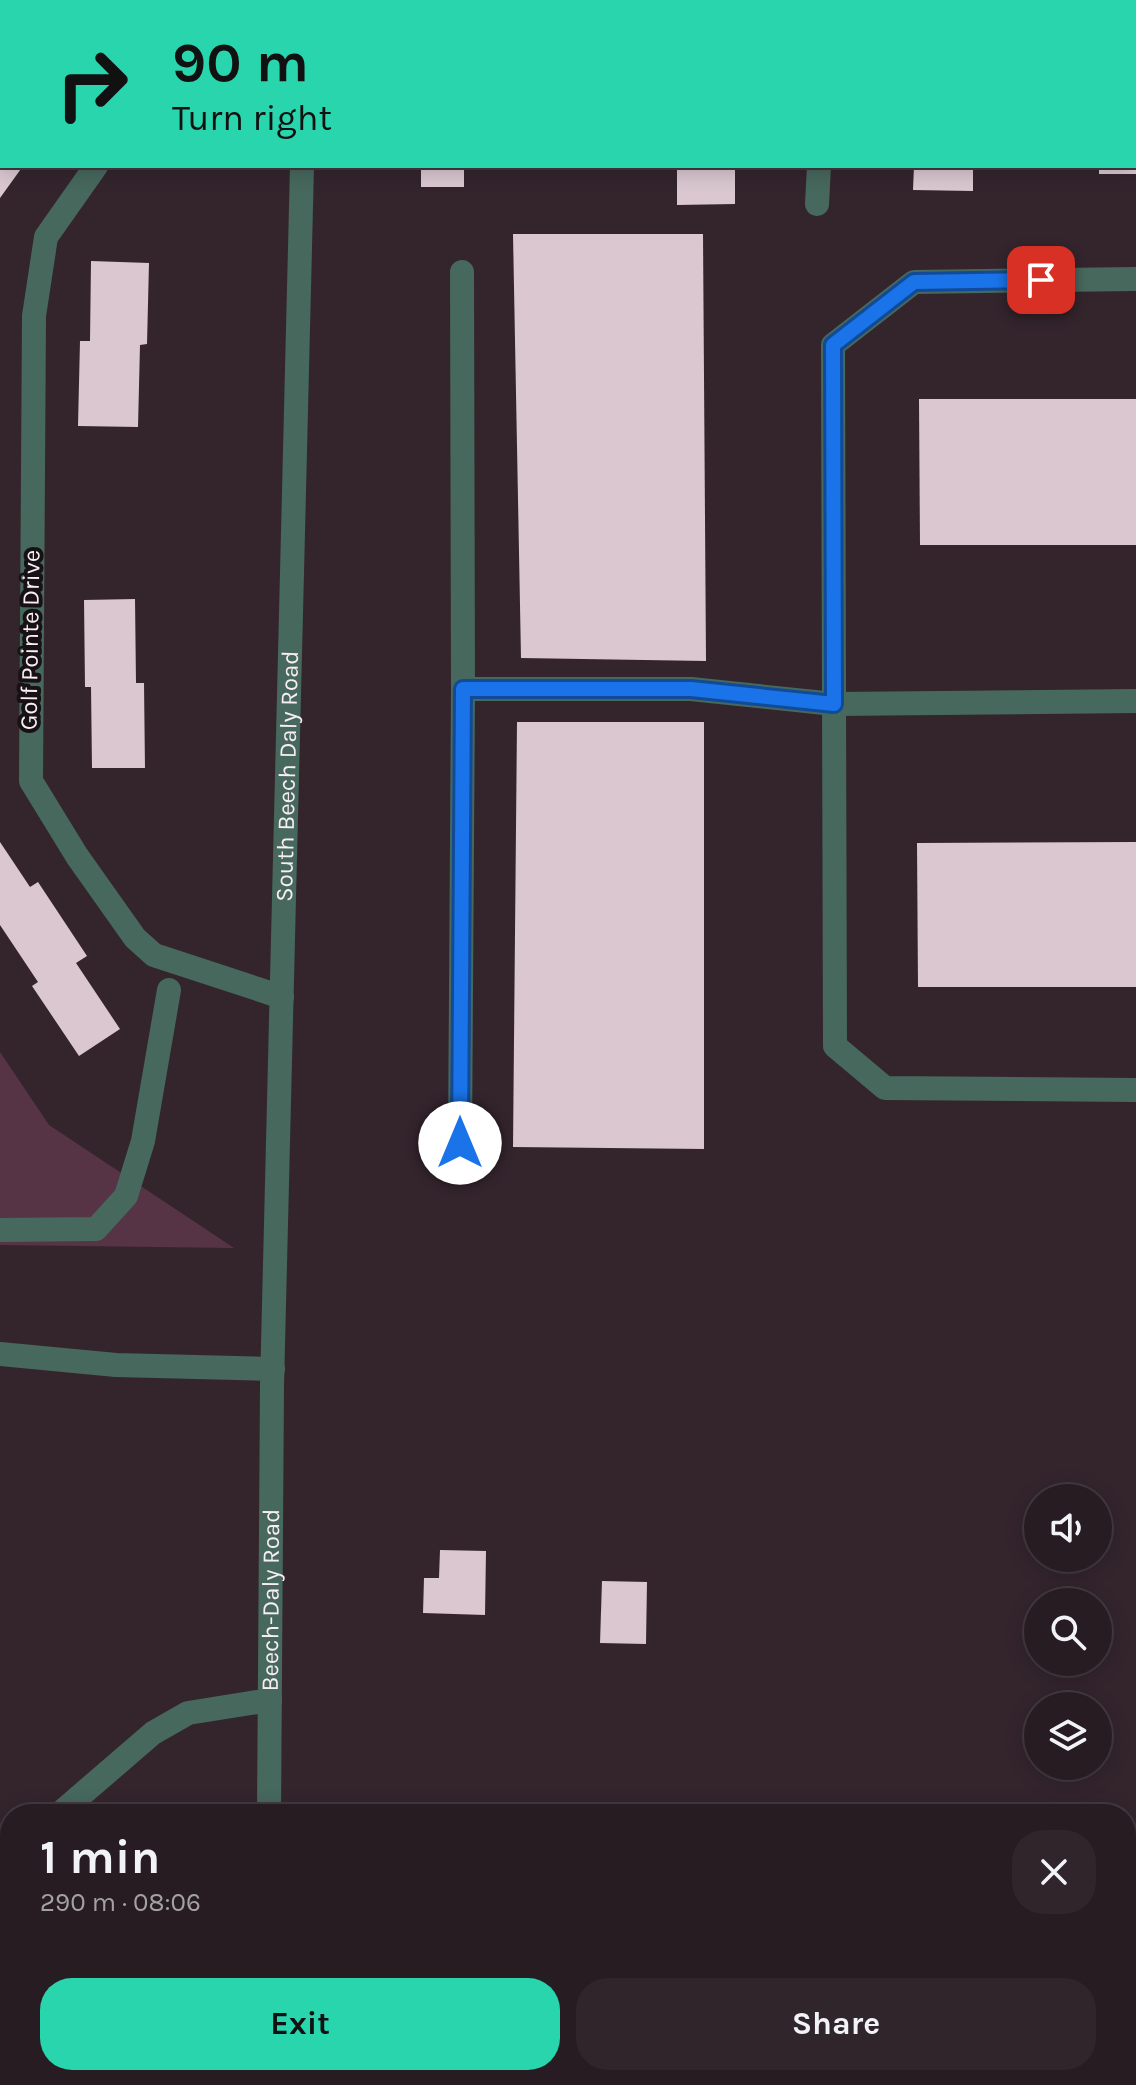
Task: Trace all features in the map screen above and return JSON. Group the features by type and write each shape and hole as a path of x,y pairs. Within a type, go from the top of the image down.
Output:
{"street":[{"name":"Golf Pointe Drive","path":"95,168 46,237 34,316 31,781 118,914 135,938 154,955 282,997"},
{"name":"South Beech Daly Road","path":"273,1378 302,168"},
{"path":"817,204 819,168"},
{"path":"460,1143 462,272"},
{"path":"1136,279 914,282 833,345 835,1046 885,1088 1136,1090"},
{"path":"463,689 691,689 834,704 1136,701"},
{"path":"0,1230 96,1229 126,1196 143,1141 169,990"},
{"path":"0,1354 273,1378"},
{"name":"Beech-Daly Road","path":"269,1804 273,1378"},
{"path":"71,1804 153,1733 188,1713 270,1700"}],"shaded area":[{"path":"0,1052 49,1125 234,1248 0,1245"}],"building":[{"path":"0,168 22,168 0,198"},
{"path":"421,168 464,168 464,187 421,187"},
{"path":"677,168 735,168 735,204 677,205"},
{"path":"914,168 973,168 973,191 913,190"},
{"path":"1099,168 1136,168 1136,174 1099,174"},
{"path":"513,234 703,234 706,661 521,658"},
{"path":"91,261 149,263 147,344 140,345 138,427 78,426 80,341 90,341"},
{"path":"919,399 1136,399 1136,545 920,545"},
{"path":"135,599 136,683 144,683 145,768 92,768 91,687 85,687 84,600"},
{"path":"517,722 704,722 704,1149 513,1147"},
{"path":"0,842 30,887 38,882 87,956 76,963 120,1029 79,1056 32,986 38,982 0,925"},
{"path":"1136,842 1136,987 918,987 917,843"},
{"path":"440,1550 486,1551 485,1615 423,1613 424,1578 439,1578"},
{"path":"602,1581 647,1582 646,1644 600,1643"}],"route":[{"path":"460,1143 463,689 691,689 834,704 833,345 914,282 1041,280"}]}
